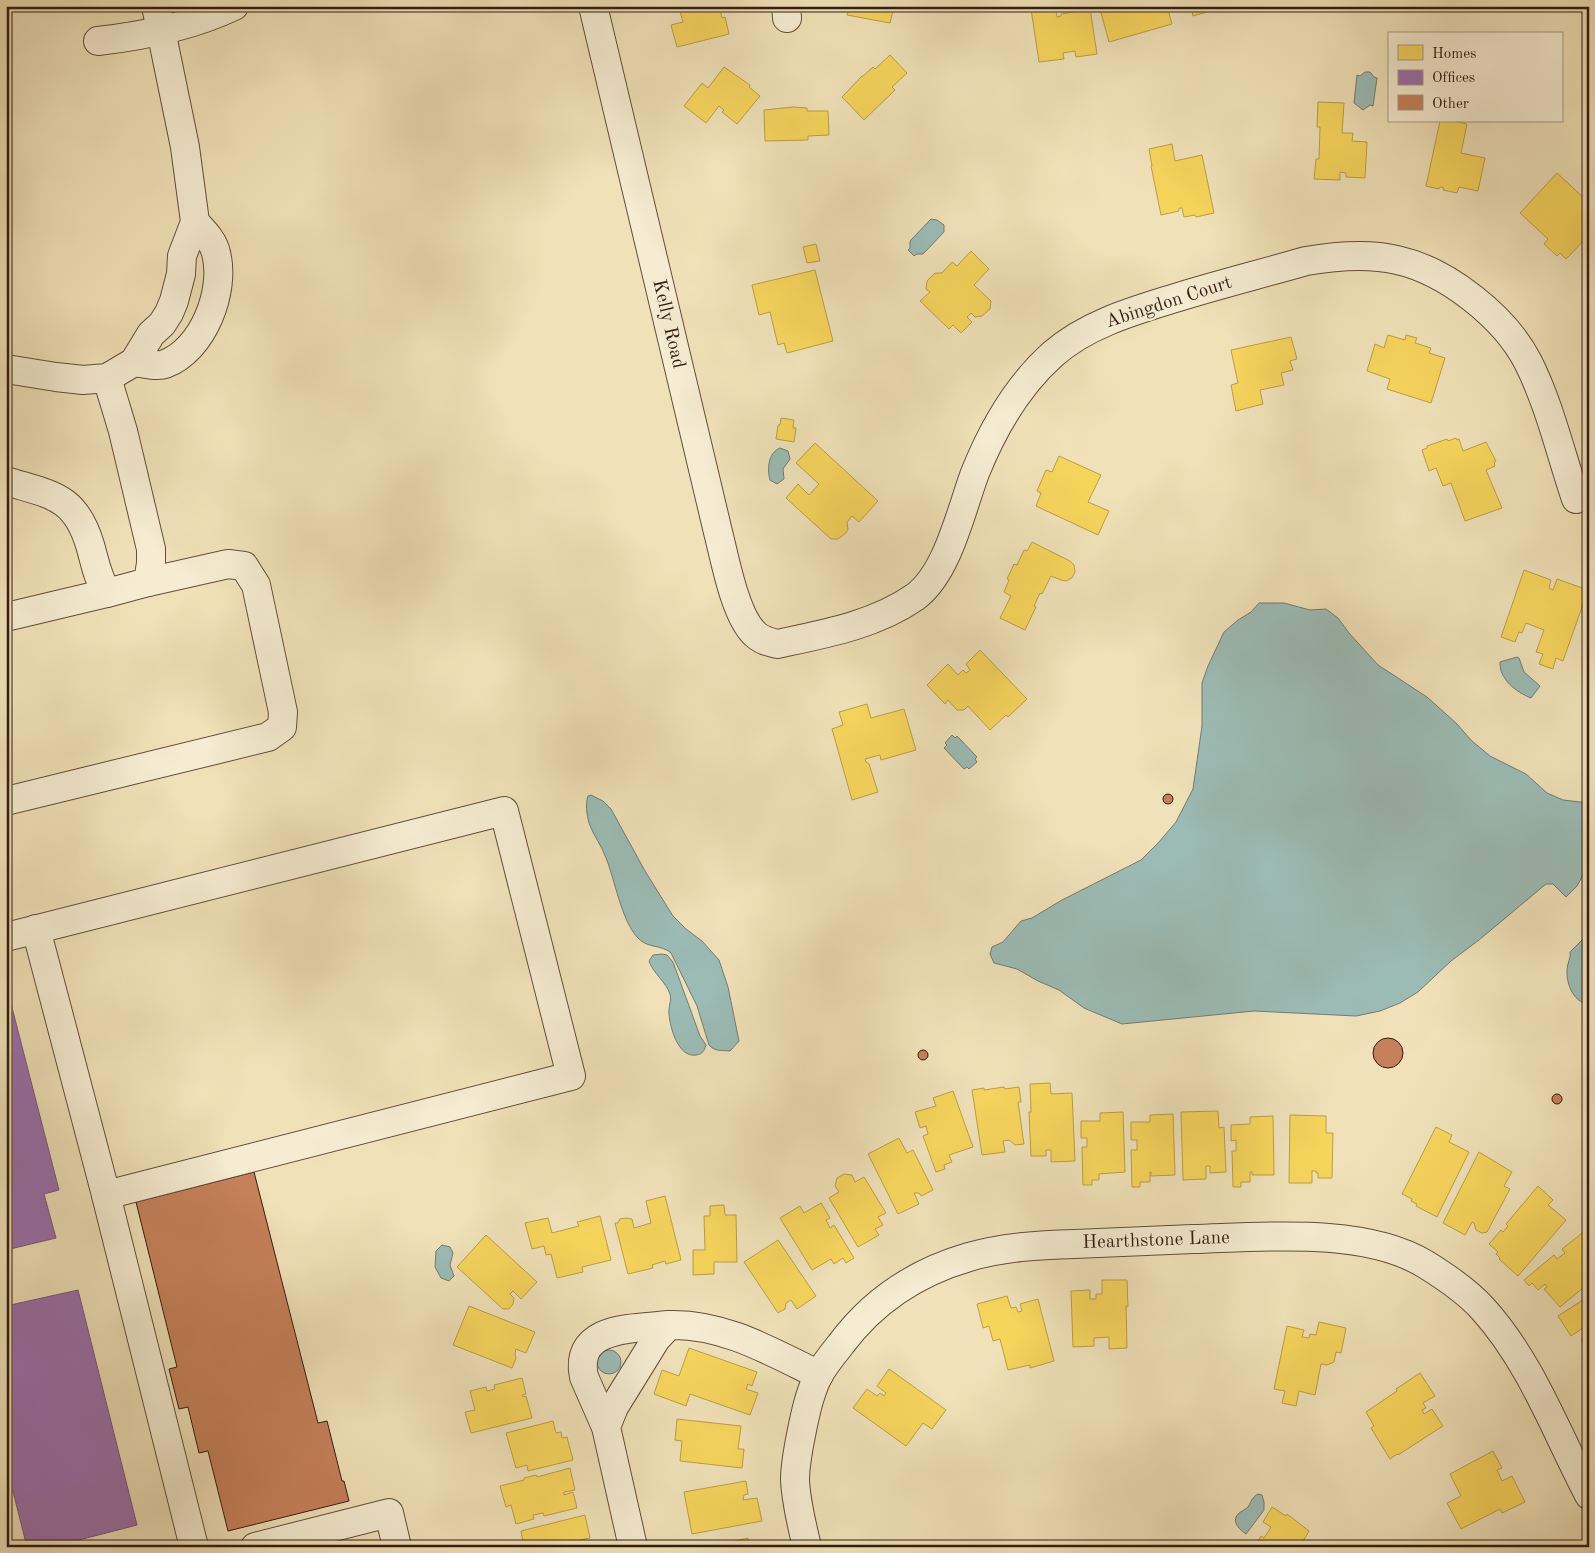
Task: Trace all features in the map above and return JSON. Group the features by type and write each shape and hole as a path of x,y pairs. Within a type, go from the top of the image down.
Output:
{"street":[{"path":"98,41 159,17 188,22 234,6"},
{"name":"Kelly Road","path":"593,6 718,532 740,610 747,625 756,636"},
{"path":"6,369 83,380 107,378 134,362 150,334 162,324 169,313 181,274 182,256 195,222 185,147 159,17"},
{"path":"134,362 163,365 178,357 196,339 209,315 216,298 218,282 216,251 210,239 195,222"},
{"name":"Abingdon Court","path":"756,636 777,644 845,628 872,620 898,608 917,596 928,585 943,563 976,472 993,432 1010,404 1031,375 1054,353 1077,337 1103,323 1131,312 1306,261 1325,258 1375,257 1397,260 1430,272 1453,286 1496,319 1514,338 1528,362 1538,385 1576,499"},
{"path":"174,301 209,315"},
{"path":"107,378 123,431 150,549 151,563 148,582"},
{"path":"6,481 60,498 79,517 90,544 100,581 107,592"},
{"path":"6,617 228,564 244,566 256,585 282,712 282,727 268,737 6,801"},
{"path":"6,937 504,811 571,1076 106,1195"},
{"path":"36,929 106,1195 194,1547"},
{"name":"Hearthstone Lane","path":"807,1547 796,1494 796,1466 809,1399 819,1375 831,1356 857,1323 884,1299 904,1285 932,1270 969,1256 1039,1245 1237,1238 1321,1238 1376,1245 1422,1262 1463,1290 1482,1308 1500,1330 1530,1377 1589,1495"},
{"path":"633,1547 606,1427 584,1377 582,1368 583,1358 587,1348 601,1336 612,1331 669,1325 697,1326 736,1337 764,1348 819,1375"},
{"path":"606,1427 614,1407 656,1339 669,1325"},
{"path":"255,1547 330,1537 389,1513 398,1547"}],"water":[{"path":"1365,72 1370,72 1377,78 1373,106 1370,105 1363,110 1354,103 1357,75 1360,76"},
{"path":"931,219 937,220 944,225 944,232 923,254 914,256 908,250 910,248 910,241"},
{"path":"780,448 788,451 790,459 783,469 784,479 777,484 770,480 769,466 771,457"},
{"path":"1259,603 1284,603 1310,610 1326,609 1338,618 1378,665 1427,697 1490,756 1526,774 1547,793 1563,800 1589,803 1589,864 1577,886 1566,897 1553,884 1546,884 1451,961 1418,992 1400,1003 1380,1011 1356,1016 1254,1011 1122,1024 1084,1008 1059,990 1017,969 994,963 990,954 992,947 1003,942 1021,921 1032,918 1062,900 1141,860 1176,822 1193,789 1202,726 1202,683 1208,666 1224,632 1251,612"},
{"path":"1517,657 1524,672 1540,686 1531,698 1514,688 1502,674 1500,662"},
{"path":"952,735 955,738 957,736 977,757 975,759 977,762 969,769 967,767 964,769 944,748 947,745 945,743"},
{"path":"591,795 603,801 611,809 645,871 673,916 702,941 719,960 728,987 739,1041 730,1051 716,1050 709,1045 697,1006 671,953 663,948 641,941 631,929 604,854 589,823 587,802 588,796"},
{"path":"1589,933 1589,967 1583,983 1585,989 1589,991 1589,1004 1583,1003 1574,995 1568,983 1567,970 1570,952"},
{"path":"653,955 667,955 673,962 700,1036 706,1045 704,1051 700,1054 690,1055 684,1052 673,1033 669,1014 670,994 649,961"},
{"path":"442,1245 450,1247 453,1253 450,1265 454,1276 449,1281 441,1278 435,1267 436,1251"},
{"path":"609,1350 614,1351 620,1357 620,1367 614,1373 609,1374 604,1373 598,1367 597,1362 598,1357 604,1351"},
{"path":"1258,1494 1262,1495 1264,1510 1246,1534 1237,1526 1235,1520 1239,1513 1248,1507 1253,1498"}],"building: Homes":[{"path":"674,6 719,6 722,18 725,17 729,34 677,47 671,25 683,22 680,11 676,12"},
{"path":"849,6 907,6 906,9 894,7 890,23 847,15"},
{"path":"1055,6 1057,17 1061,16 1061,14 1074,12 1073,10 1090,8 1097,54 1076,57 1075,51 1063,53 1064,59 1039,62 1031,9"},
{"path":"1109,6 1167,6 1172,24 1109,42 1100,9"},
{"path":"1191,6 1229,6 1193,16"},
{"path":"890,55 907,73 892,87 895,90 864,120 842,97 862,76 873,67 875,69"},
{"path":"724,67 750,85 749,87 760,96 737,124 722,112 724,110 719,106 706,123 684,106 702,83 708,88"},
{"path":"1318,102 1344,103 1342,133 1353,133 1352,141 1367,142 1365,178 1346,177 1346,173 1340,172 1340,180 1314,179 1316,159 1319,159 1320,127 1317,127"},
{"path":"793,107 807,108 807,111 828,111 829,135 808,136 808,140 765,141 764,110"},
{"path":"1440,122 1467,124 1461,153 1485,158 1478,191 1459,187 1457,193 1443,190 1444,188 1440,187 1439,189 1426,186"},
{"path":"1172,144 1175,161 1202,155 1214,213 1196,217 1195,215 1184,217 1182,208 1179,208 1179,211 1161,215 1149,149"},
{"path":"1557,173 1585,199 1589,195 1589,235 1566,259 1560,253 1557,256 1544,244 1548,239 1520,213"},
{"path":"816,244 820,261 807,263 803,247"},
{"path":"971,251 989,269 974,285 991,301 990,309 982,316 975,317 971,313 967,317 972,322 961,333 953,325 949,329 920,301 930,292 926,289 927,281 935,273 942,273 952,262 957,266"},
{"path":"815,270 833,341 787,353 784,343 778,345 770,312 759,315 752,285"},
{"path":"1388,335 1405,340 1406,335 1417,338 1415,343 1431,348 1429,353 1445,358 1431,403 1387,389 1390,379 1367,371 1375,344 1384,348"},
{"path":"1291,337 1297,359 1290,361 1293,370 1281,373 1284,385 1260,390 1263,404 1236,411 1231,385 1238,383 1231,350"},
{"path":"781,418 794,420 793,428 796,428 794,442 776,439"},
{"path":"1456,438 1457,440 1459,439 1463,451 1486,442 1496,461 1494,462 1495,466 1486,470 1502,508 1465,521 1451,483 1443,486 1436,468 1429,471 1422,450 1427,448 1427,446"},
{"path":"815,443 878,501 859,522 852,516 847,522 848,529 846,533 838,539 831,539 786,498 798,484 809,495 819,484 796,463"},
{"path":"1059,456 1101,475 1088,502 1109,511 1098,535 1036,506 1041,493 1037,491 1046,470 1052,472"},
{"path":"1032,542 1070,561 1074,565 1075,572 1072,578 1066,581 1051,576 1042,594 1040,593 1034,606 1036,607 1025,630 1000,618 1011,596 1004,592 1009,580 1007,579 1014,564 1017,565 1024,550 1027,551"},
{"path":"1524,570 1551,580 1549,588 1553,590 1557,579 1588,590 1563,661 1556,658 1553,669 1539,664 1543,654 1536,652 1544,630 1526,623 1522,633 1519,632 1515,642 1501,637"},
{"path":"980,650 1027,699 1008,717 1006,715 990,730 968,706 964,710 957,710 948,700 945,704 927,685 948,664 958,675 963,670 966,673 970,670 966,664"},
{"path":"867,704 871,718 904,709 916,750 881,760 880,755 865,759 869,764 878,792 852,800 832,729 843,725 839,712"},
{"path":"1050,1083 1051,1094 1072,1093 1075,1161 1051,1162 1051,1150 1046,1150 1046,1156 1031,1156 1030,1084"},
{"path":"1004,1087 1005,1089 1019,1087 1021,1102 1018,1102 1024,1144 1015,1145 1009,1140 1003,1141 1005,1152 982,1155 972,1090"},
{"path":"953,1091 973,1147 949,1155 952,1162 944,1165 945,1169 936,1172 923,1136 928,1134 926,1126 920,1128 915,1112 936,1106 933,1098"},
{"path":"1218,1111 1219,1128 1224,1127 1226,1172 1210,1173 1210,1166 1206,1166 1206,1179 1183,1180 1181,1112"},
{"path":"1123,1112 1125,1172 1099,1174 1099,1180 1092,1180 1092,1185 1083,1185 1082,1147 1087,1147 1087,1138 1081,1138 1081,1121 1100,1121 1100,1113"},
{"path":"1173,1114 1175,1175 1151,1176 1150,1172 1150,1182 1140,1182 1140,1187 1132,1187 1131,1150 1137,1150 1137,1140 1131,1140 1131,1122 1150,1122 1150,1115"},
{"path":"1290,1115 1326,1116 1326,1133 1333,1133 1332,1178 1318,1178 1318,1173 1312,1171 1312,1183 1289,1183"},
{"path":"1273,1116 1274,1175 1252,1175 1252,1172 1250,1172 1250,1182 1241,1182 1241,1187 1233,1187 1232,1151 1236,1151 1236,1140 1231,1141 1231,1125 1250,1124 1250,1117"},
{"path":"1436,1127 1452,1135 1449,1142 1469,1152 1437,1217 1416,1206 1417,1204 1411,1201 1412,1199 1402,1194"},
{"path":"899,1138 907,1153 913,1150 933,1190 921,1196 919,1193 914,1193 919,1204 898,1214 868,1154"},
{"path":"1479,1152 1512,1172 1504,1186 1510,1189 1487,1232 1482,1233 1476,1230 1472,1222 1465,1235 1443,1223"},
{"path":"844,1174 852,1175 855,1182 864,1177 886,1213 878,1217 883,1225 875,1229 879,1235 858,1247 829,1198 839,1192 835,1186 837,1178"},
{"path":"1538,1186 1553,1200 1548,1205 1566,1220 1518,1276 1499,1259 1496,1254 1498,1252 1489,1244 1501,1230 1503,1232 1508,1226 1506,1224"},
{"path":"665,1196 681,1260 666,1264 665,1261 652,1265 653,1268 628,1274 615,1223 618,1223 620,1219 632,1219 634,1228 651,1223 646,1201"},
{"path":"821,1203 830,1218 826,1220 830,1228 834,1225 854,1258 846,1263 843,1258 834,1264 831,1259 812,1270 780,1218 800,1206 804,1213"},
{"path":"724,1205 725,1215 736,1215 737,1262 714,1262 714,1274 693,1275 693,1250 705,1250 704,1216 710,1216 710,1206"},
{"path":"600,1216 611,1260 582,1267 583,1272 557,1278 551,1254 546,1255 544,1246 532,1249 525,1223 548,1218 552,1233 579,1226 577,1222"},
{"path":"1586,1230 1589,1233 1589,1249 1585,1252 1589,1256 1589,1283 1560,1307 1544,1289 1547,1287 1545,1284 1538,1290 1532,1283 1529,1286 1524,1280 1554,1255 1557,1259 1565,1253 1562,1249"},
{"path":"486,1235 537,1282 521,1299 513,1291 510,1294 514,1298 513,1304 509,1309 503,1309 457,1267"},
{"path":"778,1240 816,1296 797,1309 791,1300 786,1303 785,1309 778,1313 744,1262"},
{"path":"1102,1280 1127,1280 1127,1348 1109,1349 1109,1337 1094,1338 1094,1346 1073,1347 1071,1291 1090,1290 1090,1299 1096,1299 1096,1294 1102,1294"},
{"path":"1007,1296 1011,1308 1016,1307 1018,1312 1022,1311 1020,1304 1038,1299 1054,1361 1030,1368 1030,1365 1008,1370 1000,1339 993,1341 989,1326 983,1328 977,1304"},
{"path":"1589,1296 1589,1348 1587,1349 1581,1340 1583,1338 1583,1328 1571,1336 1558,1316"},
{"path":"469,1306 535,1332 526,1353 516,1349 516,1358 512,1368 453,1345"},
{"path":"1319,1322 1346,1328 1341,1353 1336,1352 1334,1362 1327,1365 1321,1364 1315,1395 1299,1391 1296,1406 1282,1403 1285,1391 1274,1389 1287,1326 1304,1330 1302,1337 1309,1338 1310,1334 1316,1335"},
{"path":"689,1348 757,1372 752,1386 748,1384 746,1389 758,1393 750,1415 690,1394 686,1406 654,1394 662,1370 679,1376"},
{"path":"889,1369 946,1410 932,1429 923,1423 906,1446 853,1408 867,1389 877,1396 880,1393 884,1396 886,1393 877,1386"},
{"path":"1420,1373 1435,1396 1423,1403 1426,1408 1422,1410 1424,1414 1432,1409 1443,1426 1390,1459 1371,1428 1374,1426 1366,1412"},
{"path":"522,1378 526,1394 522,1395 523,1397 526,1396 532,1418 471,1433 465,1412 475,1410 470,1391 486,1387 487,1391 495,1389 494,1385"},
{"path":"677,1419 741,1426 738,1449 744,1449 742,1468 680,1461 682,1441 675,1440"},
{"path":"553,1421 556,1433 561,1432 562,1438 567,1437 573,1460 528,1471 527,1465 516,1468 506,1433"},
{"path":"1493,1451 1502,1468 1497,1470 1502,1481 1512,1476 1525,1502 1502,1513 1500,1509 1461,1529 1447,1503 1461,1496 1450,1474"},
{"path":"570,1468 575,1490 564,1492 564,1495 573,1492 577,1508 544,1516 543,1513 533,1515 534,1519 516,1524 511,1505 506,1507 500,1486 524,1480 524,1478 536,1475 537,1477"},
{"path":"746,1481 748,1494 744,1495 743,1500 757,1498 762,1521 692,1534 684,1492"},
{"path":"1272,1507 1286,1516 1287,1514 1309,1531 1302,1543 1307,1547 1254,1547 1261,1536 1264,1538 1271,1527 1263,1522"},
{"path":"585,1515 590,1538 580,1540 584,1545 589,1544 590,1547 524,1547 521,1531"},
{"path":"748,1538 750,1547 709,1547"},
{"path":"1556,1541 1559,1547 1544,1547"}],"building: Offices":[{"path":"8,992 59,1190 44,1194 56,1238 6,1250 6,993"},
{"path":"78,1290 137,1525 52,1547 27,1547 6,1464 6,1306"}],"building: Other":[{"path":"1166,794 1170,794 1173,799 1172,803 1166,804 1163,801 1163,797"},
{"path":"1388,1038 1399,1042 1403,1053 1399,1064 1388,1068 1377,1064 1373,1053 1377,1042"},
{"path":"921,1050 925,1050 928,1055 927,1059 921,1060 918,1057 918,1053"},
{"path":"1555,1094 1559,1094 1562,1099 1561,1103 1555,1104 1552,1101 1552,1097"},
{"path":"254,1172 318,1423 327,1421 349,1501 228,1531 208,1451 199,1453 188,1407 179,1409 169,1369 177,1367 136,1202"}]}
